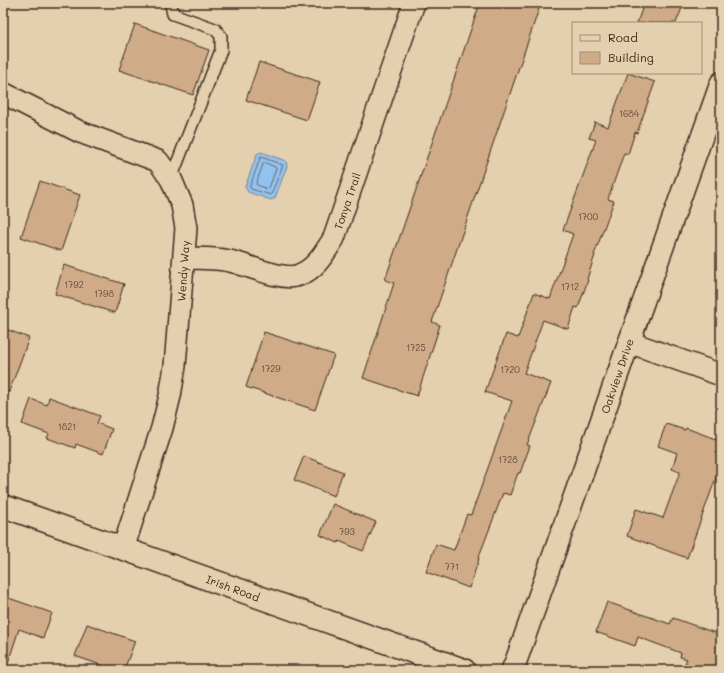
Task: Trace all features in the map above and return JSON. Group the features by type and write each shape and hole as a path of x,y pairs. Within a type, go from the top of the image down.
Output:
{"street":[{"name":"Tonya Trail","path":"184,258 206,258 230,261 285,277 298,276 311,269 334,238 414,3"},
{"name":"Oakview Drive","path":"512,670 721,82"},
{"name":"Wendy Way","path":"3,93 80,132 158,160 171,179 182,205 186,228 175,366 170,396 162,428 123,549"},
{"path":"629,342 721,375"},
{"name":"Irish Road","path":"3,506 464,670"}],"lane":[{"path":"171,179 221,50 221,36 215,29 173,14 172,3"}],"water":[{"path":"261,152 286,161 287,166 275,198 271,200 248,192 245,187 257,154"}],"building":[{"path":"480,3 541,3 432,322 440,325 417,396 363,378 394,283 385,280"},
{"path":"644,3 668,3 682,8 676,22 637,22"},
{"path":"135,24 209,50 193,95 119,70"},
{"path":"259,62 320,82 307,120 246,100"},
{"path":"628,74 655,82 637,133 635,132 628,154 624,153 608,199 614,201 594,255 587,279 588,280 578,308 575,307 568,329 543,320 524,373 551,383 527,445 530,446 520,473 518,473 510,495 503,493 478,559 469,588 426,572 436,544 454,550 467,514 471,515 512,401 485,392 506,334 518,338 534,293 550,299 573,234 563,230 596,140 589,138 595,122 608,127"},
{"path":"40,181 80,195 61,251 21,237"},
{"path":"64,265 124,284 115,313 55,294"},
{"path":"3,328 29,338 5,403 3,403"},
{"path":"264,332 334,355 315,410 246,387"},
{"path":"49,397 100,416 97,423 112,429 103,454 76,444 75,448 47,438 49,434 22,424 31,399 47,405"},
{"path":"666,424 685,430 686,428 721,441 721,473 718,472 687,558 627,536 636,509 663,518 680,472 672,469 677,453 658,446"},
{"path":"304,456 343,472 334,496 294,480"},
{"path":"333,504 376,522 363,551 339,541 338,543 320,535"},
{"path":"3,596 52,613 43,638 19,629 6,669 3,668"},
{"path":"607,602 670,624 673,618 721,635 721,670 706,670 685,663 687,659 680,657 681,653 638,637 635,646 596,632"},
{"path":"87,624 135,641 124,670 115,670 75,656"}]}
